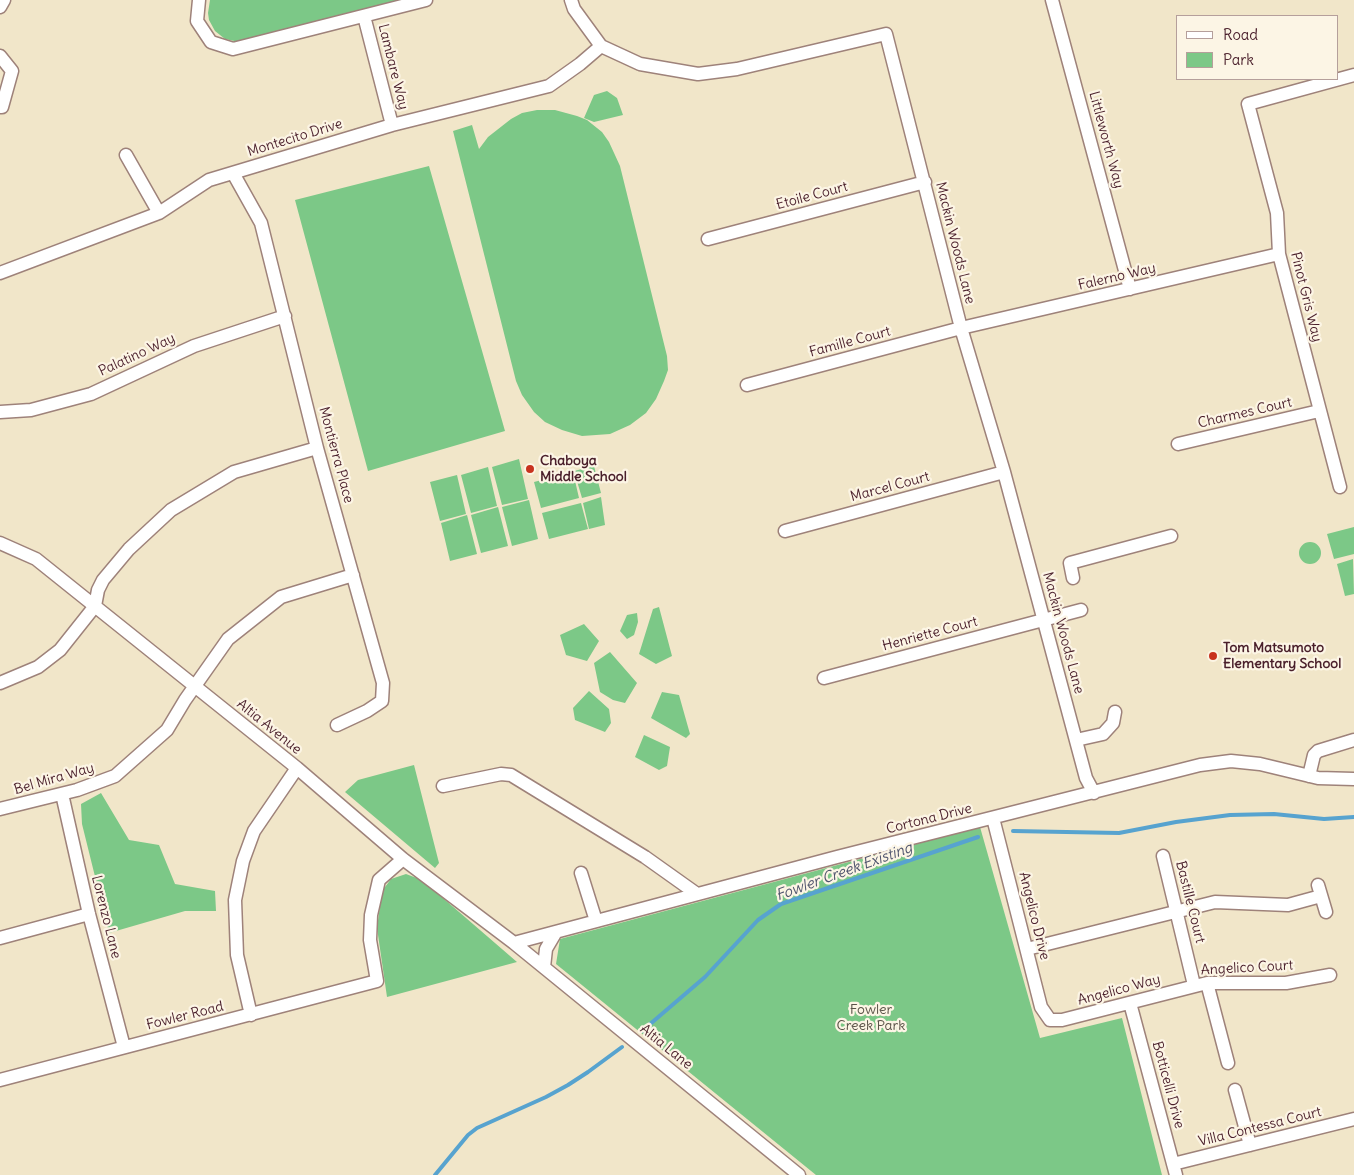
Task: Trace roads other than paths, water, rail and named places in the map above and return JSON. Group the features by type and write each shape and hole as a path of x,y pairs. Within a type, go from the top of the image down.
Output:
{"street":[{"path":"0,8 4,0"},
{"path":"199,0 197,21 206,35 211,42 233,49 426,0"},
{"name":"Mackin Woods Lane","path":"571,0 574,9 601,46 640,64 698,74 738,69 886,34 961,328 1004,472 1086,778 1094,793"},
{"name":"Littleworth Way","path":"1052,0 1130,289"},
{"name":"Lambare Way","path":"364,16 392,125"},
{"name":"Montecito Drive","path":"0,273 158,213 209,180 392,125 548,86 580,64 601,46"},
{"path":"0,56 12,71 2,107 0,107"},
{"name":"Pinot Gris Way","path":"1339,80 1354,76"},
{"name":"Pinot Gris Way","path":"1339,80 1248,104 1277,213 1279,254 1340,486"},
{"path":"126,155 158,213"},
{"name":"Montierra Place","path":"233,173 260,223 317,448 383,683 382,701 367,711 337,725"},
{"name":"Etoile Court","path":"708,239 924,182"},
{"name":"Falerno Way","path":"961,328 1279,254"},
{"name":"Palatino Way","path":"0,412 31,410 91,394 194,346 285,316"},
{"name":"Famille Court","path":"746,385 961,328"},
{"name":"Charmes Court","path":"1178,444 1319,411"},
{"path":"0,683 38,667 60,650 95,606 98,590 104,580 129,549 171,510 234,472 317,448"},
{"name":"Marcel Court","path":"785,531 1004,472"},
{"path":"1073,578 1070,563 1171,536"},
{"name":"Altia Avenue","path":"0,543 36,559 297,768 403,859 514,943"},
{"name":"Bel Mira Way","path":"0,809 77,790 115,776 167,730 228,639 281,597 352,575"},
{"name":"Henriette Court","path":"824,678 1081,610"},
{"path":"1076,740 1103,734 1113,723 1115,712"},
{"path":"1309,776 1314,755 1318,751 1354,740"},
{"name":"Cortona Drive","path":"514,943 1200,765 1231,761 1260,764 1318,778 1354,779"},
{"path":"250,1015 237,955 235,900 243,861 254,831 297,768"},
{"path":"443,786 501,774 511,775 645,857 697,894"},
{"name":"Lorenzo Lane","path":"62,794 89,914 124,1047"},
{"name":"Angelico Drive","path":"992,818 1041,1007 1050,1020"},
{"name":"Bastille Court","path":"1163,856 1194,986"},
{"name":"Fowler Road","path":"0,1080 376,981 370,940 371,915 379,880 403,859"},
{"path":"581,873 596,921"},
{"path":"1027,949 1215,902 1288,905 1319,890 1326,912"},
{"path":"0,938 89,914"},
{"path":"544,967 546,949 556,932"},
{"name":"Altia Lane","path":"514,943 799,1175"},
{"name":"Angelico Court","path":"1194,986 1208,983 1286,983 1330,975"},
{"path":"1208,983 1228,1063"},
{"name":"Angelico Way","path":"1050,1020 1062,1020 1130,1004 1194,986"},
{"name":"Botticelli Drive","path":"1130,1004 1174,1169"},
{"path":"1235,1090 1250,1145"},
{"name":"Villa Contessa Court","path":"1174,1169 1250,1145 1354,1119"}],"waterway":[{"name":"Fowler Creek Existing","path":"1013,831 1119,833 1176,822 1230,815 1274,814 1324,819 1354,817"},
{"name":"Fowler Creek Existing","path":"642,1031 705,977 758,920 781,904 978,837"},
{"name":"Fowler Creek Existing","path":"435,1175 468,1135 477,1128 568,1085 622,1047"}],"place":[{"name":"Chaboya Middle School","path":"530,469"},
{"name":"Tom Matsumoto Elementary School","path":"1213,656"}],"park label":[{"name":"Fowler Creek Park","path":"871,1018"}]}
